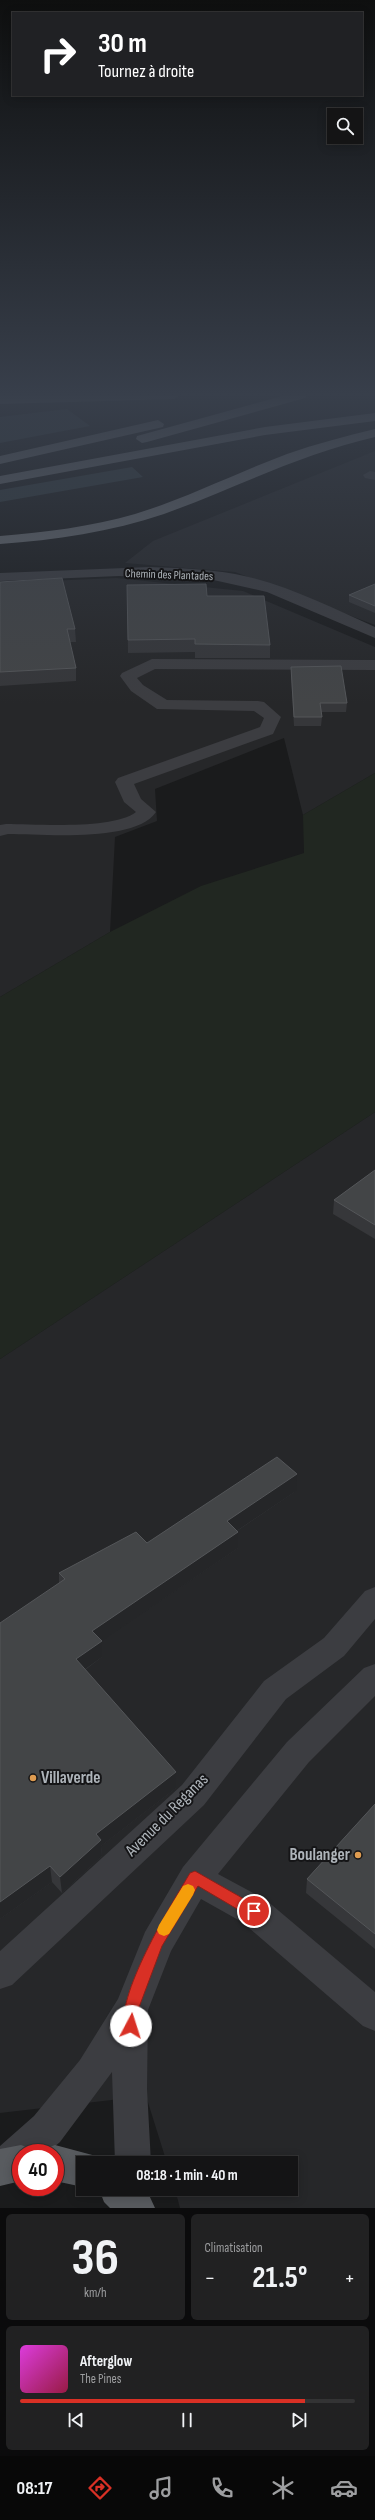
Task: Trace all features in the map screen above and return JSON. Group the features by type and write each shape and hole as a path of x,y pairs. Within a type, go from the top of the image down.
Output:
{"highway":[{"path":"0,540 78,532 125,521 189,498"}],"main road":[{"path":"64,2165 76,2168"},
{"path":"123,2196 136,2208"}],"street":[{"name":"Chemin des Plantades","path":"0,577 183,573 236,579 272,589 375,633"},
{"path":"0,831 6,829 102,829 136,821 147,812 133,802 124,782 267,730 273,717 258,706 163,705 137,688 128,676 152,664 375,665"},
{"name":"Avenue du Reganas","path":"0,1973 193,1795 275,1690 334,1647 375,1599"},
{"path":"9,2165 47,2129 92,2072 131,2010 157,1943 195,1878 298,1752 375,1676"},
{"path":"195,1878 254,1911 375,2014"},
{"path":"131,2010 129,2089 133,2156"},
{"path":"135,2196 136,2208"}],"shaded area":[{"path":"0,498 23,498 0,502"},
{"path":"259,498 375,498 375,625 235,572 125,563 153,541"},
{"path":"116,578 243,591 375,647 375,773 303,815 284,738 155,789 157,821 115,837 110,932 0,997 0,583"},
{"path":"375,773 375,1112 0,1359 0,997 110,932 201,886 304,853 303,815"},
{"path":"375,1112 375,2208 180,2208 177,2196 298,2196 298,2156 165,2156 146,2096 0,2113 0,1359"}],"building":[{"path":"62,578 75,629 67,629 76,668 0,672 0,582"},
{"path":"206,584 207,596 264,596 270,645 195,644 195,639 128,640 127,585"},
{"path":"375,584 375,606 349,595"},
{"path":"341,666 347,703 320,703 322,717 294,717 291,667"},
{"path":"375,1170 375,1225 334,1200"},
{"path":"277,1457 297,1474 227,1521 238,1532 92,1631 102,1641 76,1659 176,1772 96,1834 101,1840 60,1877 50,1866 0,1902 0,1623 65,1579 59,1573 136,1532 147,1543"},
{"name":"Boulanger","path":"375,1804 375,1934 307,1879"}],"slow traffic":[{"path":"164,1930 188,1890"}],"place":[{"name":"Villaverde","path":"33,1778"},
{"name":"Boulanger","path":"358,1855"}],"route":[{"path":"131,2026 131,2010 157,1943 195,1878 254,1911"}]}
